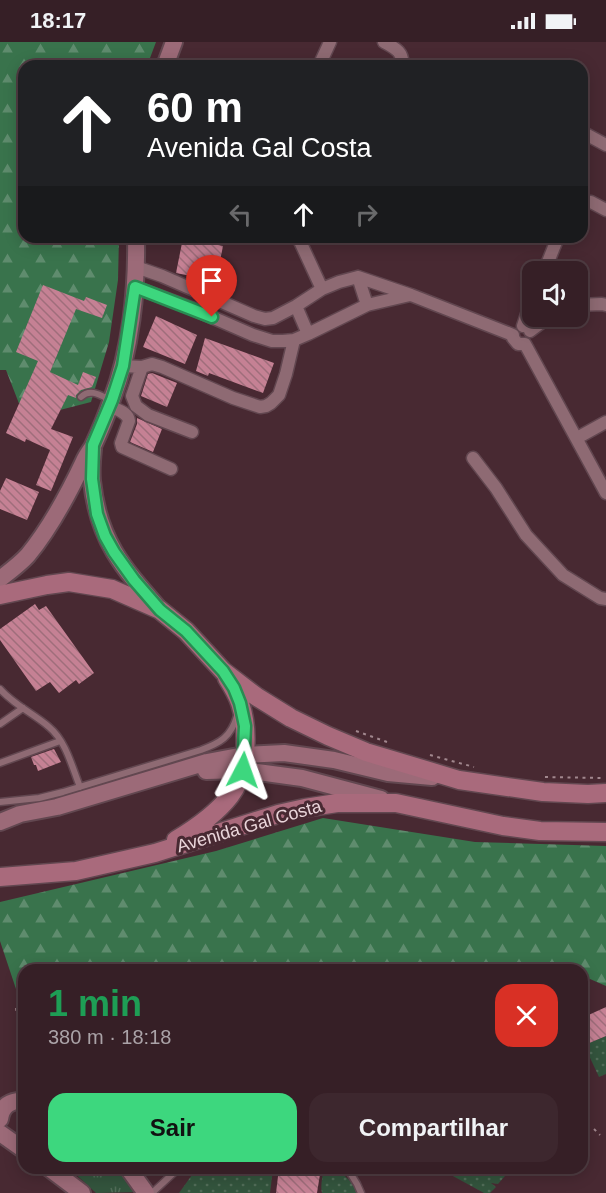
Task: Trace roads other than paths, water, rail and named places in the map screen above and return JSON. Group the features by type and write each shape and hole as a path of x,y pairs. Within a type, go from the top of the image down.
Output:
{"main road":[{"path":"167,60 174,42"},
{"path":"0,579 26,557 62,506 111,403 123,366 135,287 136,243"},
{"path":"93,445 92,479 97,514 114,552 160,610 186,631 223,671 257,698 328,736 366,752 459,780"},
{"path":"0,595 69,582 112,589 160,610"},
{"path":"155,854 193,829 221,806 232,794 244,762 245,726 240,703 223,671"},
{"path":"0,815 57,807 175,772 244,762 284,753 334,760 388,772 543,792 606,793"},
{"path":"244,762 396,803"},
{"name":"Avenida Gal Costa","path":"0,877 76,871 155,854 279,814 337,803 396,803 503,826 540,831 606,832"},
{"path":"0,822 20,814"},
{"path":"0,1095 18,1100"},
{"path":"18,1100 4,1107 0,1120 5,1136 18,1146"},
{"path":"56,1174 75,1190"},
{"path":"132,1174 146,1193"}],"street":[{"path":"324,60 330,42"},
{"path":"384,42 398,49 402,60"},
{"path":"588,135 606,145"},
{"path":"588,202 606,210"},
{"path":"301,243 322,289"},
{"path":"548,261 556,243"},
{"path":"136,267 265,319 273,318 296,306 322,289 358,277 513,335"},
{"path":"358,277 367,305"},
{"path":"135,287 272,341 294,340 367,305 411,295"},
{"path":"588,304 606,305"},
{"path":"296,306 308,334"},
{"path":"526,329 531,337 530,340 521,345 515,342 513,335 516,328 530,327"},
{"path":"123,366 142,367 152,364 233,398 266,406 279,395 294,340"},
{"path":"525,344 606,493"},
{"path":"142,367 132,396 136,406 148,415 192,432"},
{"path":"111,403 129,418 120,442 122,447 171,469"},
{"path":"577,438 606,422"},
{"path":"473,458 526,534 563,575 600,598 606,599"}],"lane":[{"path":"81,397 91,392 111,403"},
{"path":"0,689 51,728 67,754 80,787"},
{"path":"0,802 39,798 201,750 220,741 232,729 236,718 237,696"},
{"path":"0,724 23,708"},
{"path":"0,763 60,741"},
{"path":"152,1193 173,1174"},
{"path":"351,1174 362,1193"}]}
